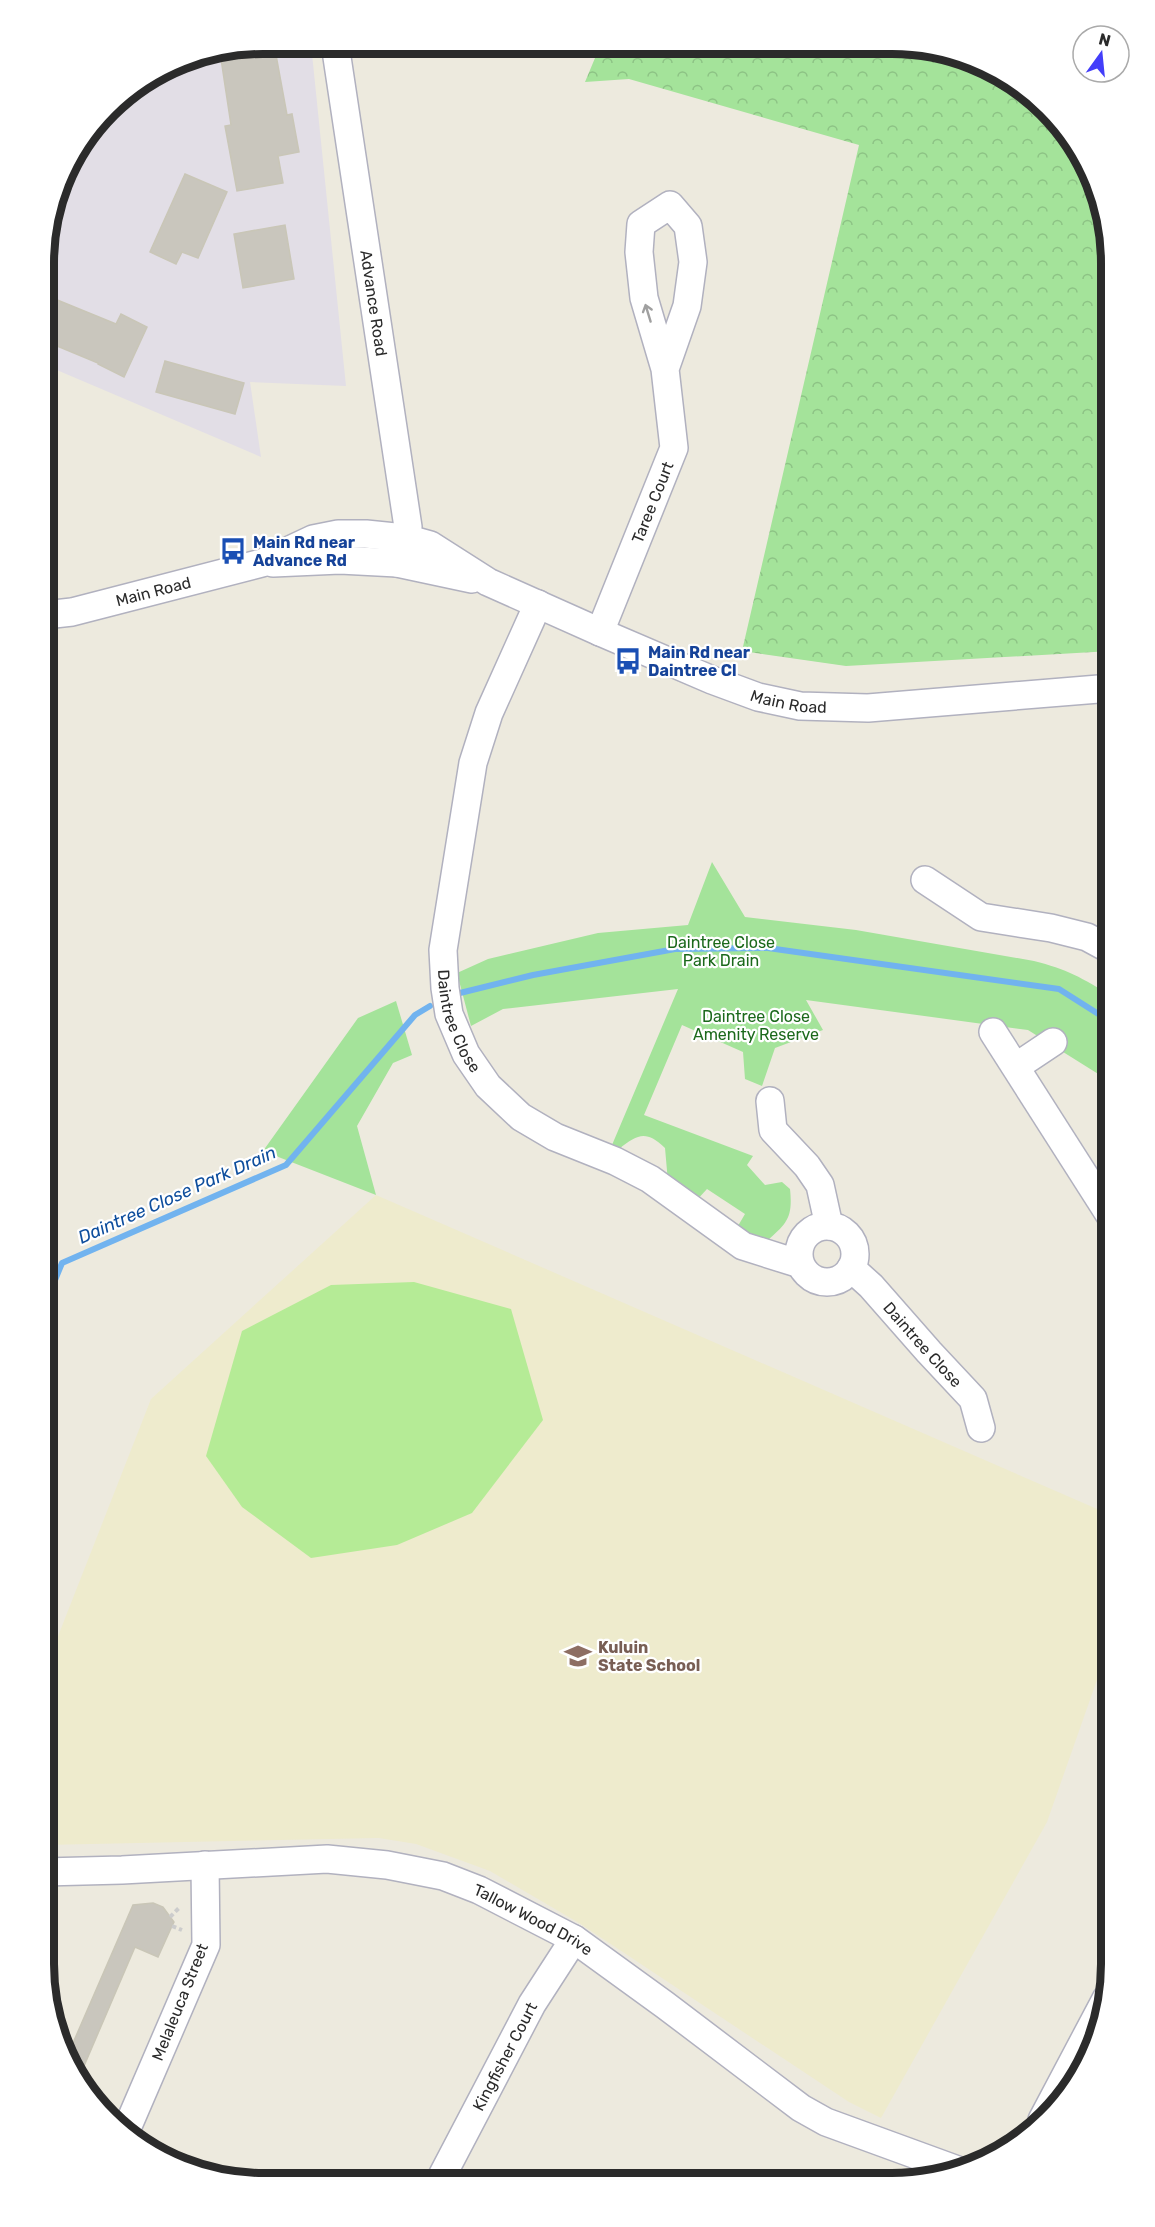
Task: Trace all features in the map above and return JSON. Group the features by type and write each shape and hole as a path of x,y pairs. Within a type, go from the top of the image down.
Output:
{"street":[{"name":"Advance Road","path":"337,54 408,527 401,551"},
{"name":"Taree Court","path":"600,632 674,448 665,369 644,298 639,252 641,224 670,205 688,226 693,262 687,306 665,369"},
{"name":"Main Road","path":"54,614 72,612 262,563 313,539 366,534 401,551 430,545 488,582 600,632 722,684 758,697 800,706 868,708 1101,689"},
{"name":"Daintree Close","path":"538,604 489,713 473,763 443,950 449,1014 466,1054 488,1086 521,1117 555,1137 615,1161 650,1179 743,1246 800,1264"},
{"path":"925,880 981,917 1051,928 1087,938 1101,945"},
{"path":"993,1032 1017,1066 1101,1201"},
{"path":"1017,1066 1053,1042"},
{"path":"770,1101 773,1130 807,1166 820,1185 829,1226"},
{"path":"829,1226 838,1228 852,1242 855,1259 851,1268 838,1280 819,1281 811,1278 800,1264 798,1255 800,1245 811,1231 829,1226"},
{"name":"Daintree Close","path":"851,1268 871,1286 973,1399 981,1428"},
{"name":"Tallow Wood Drive","path":"54,1872 327,1859 387,1865 443,1876 479,1890 574,1940 665,2005 801,2108 826,2122 945,2166"},
{"name":"Melaleuca Street","path":"128,2124 206,1945 205,1865"},
{"name":"Kingfisher Court","path":"444,2173 532,2004 574,1940"},
{"path":"1056,2093 1091,2028"}],"path":[{"path":"170,1917 180,1907"},
{"path":"172,1926 182,1930"}],"shaded area":[{"path":"250,54 312,54 346,386 250,382 261,457 54,369 56,236 65,196 89,147 125,106 147,89 183,70 223,58"},
{"name":"Kuluin State School","path":"376,1195 1101,1511 1101,1668 1047,1822 881,2118 849,2102 579,1923 490,1871 416,1844 379,1838 54,1845 54,1646 151,1399"}],"green space":[{"path":"597,54 905,54 959,65 984,76 1008,89 1049,125 1066,147 1090,196 1101,250 1101,652 846,666 742,651 859,145 629,79 585,82"},
{"name":"Daintree Close Park Drain","path":"712,862 745,917 856,930 1034,961 1056,967 1101,990 1101,1076 1028,1030 806,1000 823,1030 775,1048 762,1086 745,1079 743,1052 682,1025 644,1115 753,1156 747,1165 765,1185 782,1182 790,1189 787,1219 767,1241 735,1231 745,1214 707,1189 695,1202 668,1182 665,1148 658,1142 642,1136 619,1149 612,1145 678,989 503,1009 471,1026 457,973 488,959 598,933 688,925"},
{"name":"Daintree Close Park Drain","path":"396,1001 412,1055 393,1063 357,1126 376,1195 263,1151 358,1018"},
{"path":"414,1282 511,1309 543,1420 472,1513 397,1545 311,1558 242,1507 206,1456 242,1331 331,1285"}],"building":[{"path":"250,54 276,54 287,115 292,114 299,152 278,156 283,183 237,191 225,126 231,125 221,59"},
{"path":"185,174 227,192 198,258 182,252 176,264 150,252"},
{"path":"285,225 294,279 243,288 234,234"},
{"path":"54,299 116,324 121,314 147,327 124,377 98,363 54,345"},
{"path":"165,361 244,383 235,414 156,392"},
{"path":"153,1903 163,1907 174,1922 158,1957 135,1947 83,2069 70,2042 73,2043 133,1905"}],"waterway":[{"name":"Daintree Close Park Drain","path":"460,993 533,975 675,949 768,948 1059,989 1101,1016"},
{"name":"Daintree Close Park Drain","path":"54,1283 62,1263 286,1165 415,1015 430,1006"}],"place":[{"name":"Main Rd near Advance Rd","path":"233,551"},
{"name":"Main Rd near Daintree Cl","path":"628,661"},
{"name":"Kuluin State School","path":"578,1656"}],"park label":[{"name":"Daintree Close Amenity Reserve","path":"756,1025"}]}
